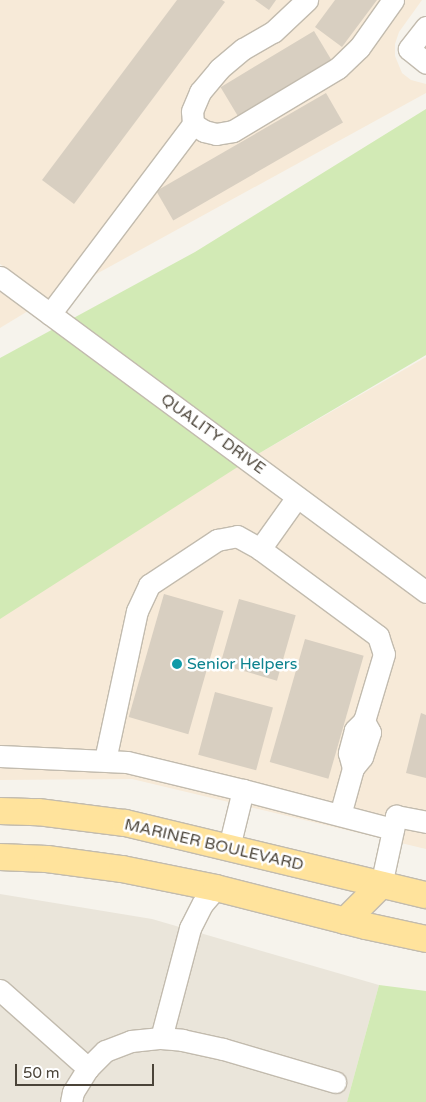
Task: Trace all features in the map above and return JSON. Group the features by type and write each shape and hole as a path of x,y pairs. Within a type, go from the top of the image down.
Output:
{"main road":[{"name":"MARINER BOULEVARD","path":"0,812 38,812 125,823 426,895"},
{"path":"0,857 47,859 122,869 216,888 345,921 426,939"},
{"path":"345,921 381,885"}],"street":[{"path":"50,314 193,124 192,111 200,92 219,69 243,49 274,32 307,0"},
{"path":"193,124 204,131 216,134 233,131 338,68 359,48 393,0"},
{"path":"426,27 409,49 426,63"},
{"name":"QUALITY DRIVE","path":"0,277 426,592"},
{"path":"260,549 297,497"},
{"path":"106,760 137,611 149,585 217,540 237,536 260,549 378,636 384,654 364,721 370,732 362,757 353,768 340,815"},
{"path":"0,756 127,762 393,829"},
{"path":"229,847 243,790"},
{"path":"381,885 396,816 426,822"},
{"path":"162,1038 190,928 203,903 216,888"},
{"path":"0,990 88,1068"},
{"path":"71,1102 73,1092 88,1068 106,1051 131,1041 162,1038 182,1040 223,1049 335,1082"}],"shaded area":[{"path":"0,0 422,0 399,32 395,44 395,56 402,73 411,80 426,84 426,93 49,300 0,264"},
{"path":"0,290 28,311 0,328"},
{"path":"426,357 426,578 258,454"},
{"path":"238,466 426,605 426,849 132,779 0,780 0,616"},
{"path":"0,894 152,919 379,985 347,1102 0,1102"}],"green space":[{"path":"426,109 426,355 258,454 0,619 0,358 195,252"},
{"path":"379,985 426,991 426,1102 347,1102"}],"building":[{"path":"177,0 222,0 225,2 74,204 42,180"},
{"path":"255,0 276,0 269,10"},
{"path":"335,0 377,0 342,47 315,27"},
{"path":"314,31 332,61 239,117 221,87"},
{"path":"326,93 343,122 173,220 156,191"},
{"name":"Senior Helpers","path":"164,594 224,611 188,734 129,717"},
{"path":"239,599 296,615 277,681 220,664"},
{"path":"305,639 364,656 328,779 270,762"},
{"path":"215,692 273,708 256,770 198,755"},
{"path":"421,713 426,715 426,778 406,773"}],"place":[{"name":"Senior Helpers","path":"177,664"}]}
